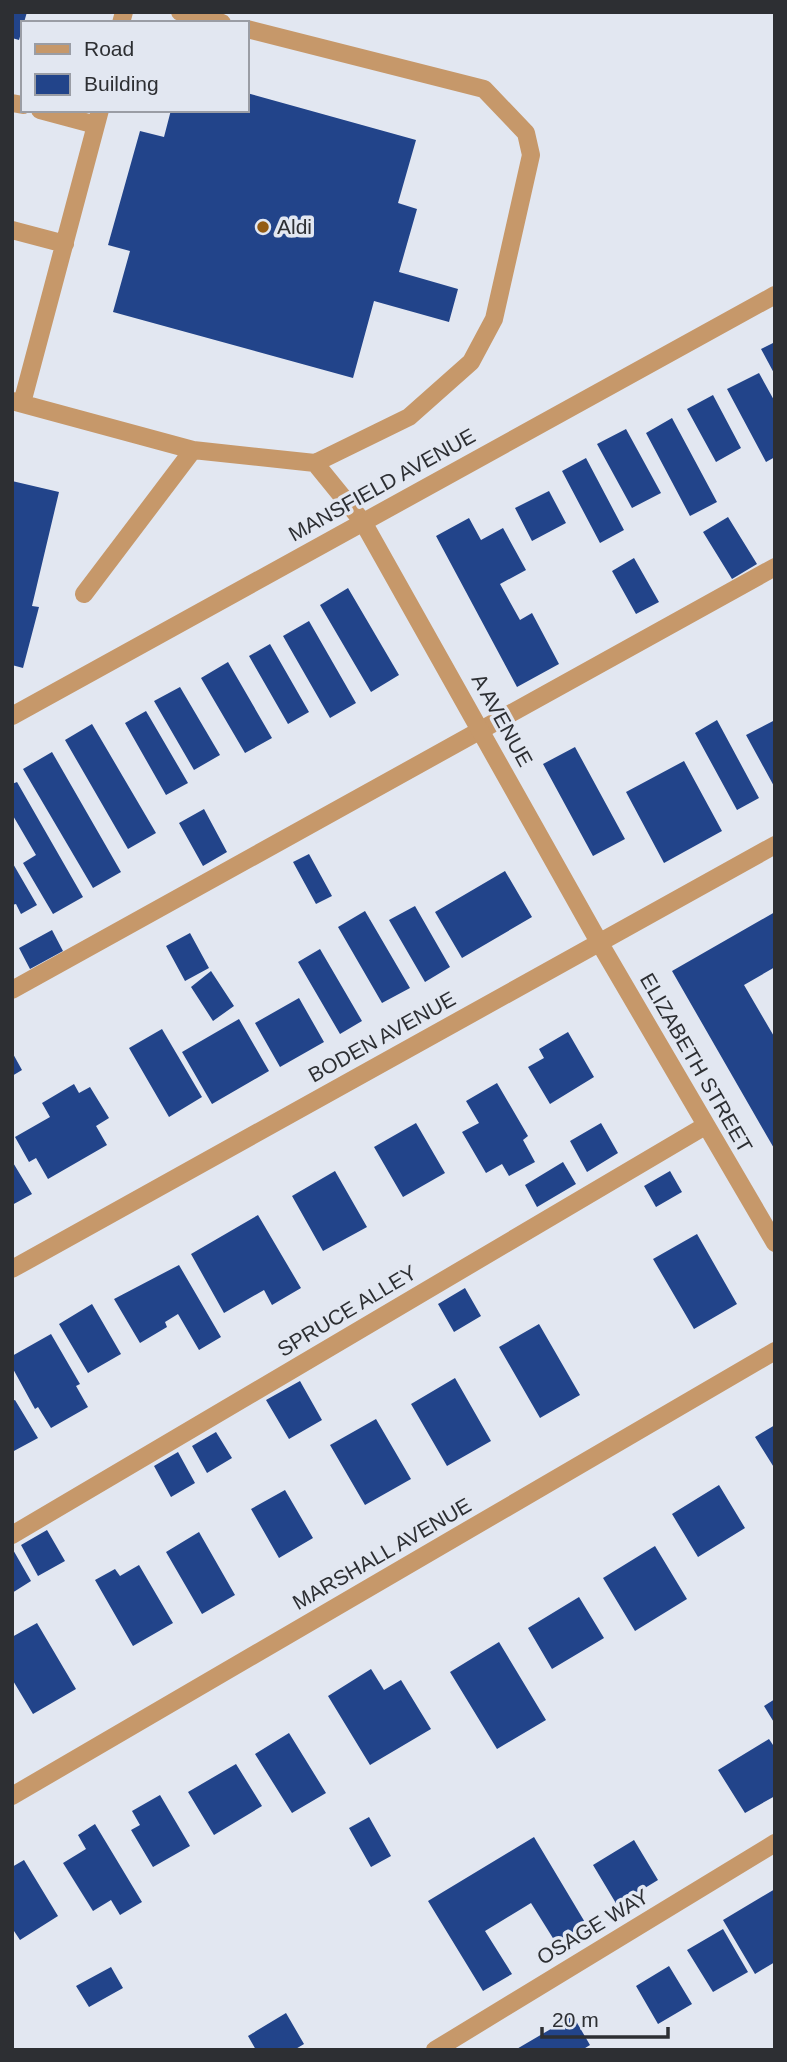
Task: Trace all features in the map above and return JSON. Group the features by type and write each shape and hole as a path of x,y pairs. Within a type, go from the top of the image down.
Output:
{"street":[{"path":"180,12 214,21"},
{"path":"54,112 98,118 65,244 17,402 193,450 315,463 409,416 471,362 494,319 531,155 526,133 484,89 248,29"},
{"path":"12,230 65,244"},
{"name":"MANSFIELD AVENUE","path":"12,716 775,295"},
{"path":"83,594 193,450"},
{"name":"A AVENUE","path":"315,463 363,522 599,942"},
{"path":"12,990 775,567"},
{"name":"BODEN AVENUE","path":"12,1269 775,845"},
{"name":"ELIZABETH STREET","path":"599,942 775,1243"},
{"name":"SPRUCE ALLEY","path":"12,1535 705,1126"},
{"name":"MARSHALL AVENUE","path":"12,1796 775,1351"},
{"name":"OSAGE WAY","path":"435,2050 775,1843"}],"building":[{"path":"12,12 27,12 24,21 21,21 19,40 12,38"},
{"name":"Aldi","path":"248,93 416,140 398,203 417,209 399,272 458,289 449,322 374,301 353,378 113,312 130,251 108,245 140,131 164,137 170,112 248,112"},
{"path":"775,342 775,375 761,349"},
{"path":"759,373 775,402 775,457 766,462 727,389"},
{"path":"713,395 741,448 716,462 687,409"},
{"path":"672,418 717,502 690,516 646,433"},
{"path":"626,429 661,493 632,508 597,444"},
{"path":"586,458 624,530 600,543 562,471"},
{"path":"12,481 59,492 32,606 39,607 23,668 12,665"},
{"path":"549,491 566,523 532,541 515,508"},
{"path":"728,517 757,564 732,579 703,532"},
{"path":"469,518 481,540 503,528 526,570 500,584 520,620 532,613 559,664 517,687 436,536"},
{"path":"634,558 659,602 636,614 612,571"},
{"path":"348,588 399,675 371,692 320,605"},
{"path":"309,621 356,703 330,718 283,636"},
{"path":"270,644 309,712 288,724 249,656"},
{"path":"228,662 272,738 245,753 201,678"},
{"path":"180,687 220,755 194,770 154,701"},
{"path":"146,711 188,783 166,795 125,723"},
{"path":"717,720 759,798 737,810 695,733"},
{"path":"775,720 775,788 746,735"},
{"path":"92,724 156,833 128,849 65,740"},
{"path":"575,747 625,839 593,856 543,764"},
{"path":"52,752 121,872 93,888 23,769"},
{"path":"684,761 722,831 664,863 626,792"},
{"path":"17,782 83,897 53,914 23,863 36,855 12,814 12,784"},
{"path":"204,809 227,852 203,866 179,823"},
{"path":"309,854 332,896 316,904 293,862"},
{"path":"12,862 37,905 21,914 16,904 12,905"},
{"path":"505,871 532,917 462,958 435,912"},
{"path":"415,906 450,967 425,982 389,920"},
{"path":"365,911 410,988 382,1003 338,927"},
{"path":"775,912 775,967 744,985 775,1038 775,1150 672,971"},
{"path":"52,930 63,951 30,969 19,948"},
{"path":"190,933 209,968 185,981 166,946"},
{"path":"320,949 362,1021 340,1034 298,962"},
{"path":"211,971 234,1006 213,1021 191,987"},
{"path":"299,998 324,1042 280,1067 255,1023"},
{"path":"239,1019 269,1071 212,1104 182,1052"},
{"path":"162,1029 202,1097 169,1117 129,1048"},
{"path":"568,1032 594,1077 550,1104 528,1067 544,1058 539,1049"},
{"path":"12,1052 22,1070 12,1076"},
{"path":"497,1083 528,1136 523,1140 535,1162 509,1176 502,1164 486,1173 462,1132 479,1123 466,1101"},
{"path":"74,1084 79,1093 90,1087 109,1118 96,1126 107,1145 48,1179 36,1158 29,1162 15,1137 50,1117 42,1103"},
{"path":"416,1123 445,1173 403,1197 374,1147"},
{"path":"601,1123 618,1153 587,1172 570,1141"},
{"path":"12,1161 32,1194 12,1205"},
{"path":"563,1162 576,1184 537,1207 525,1185"},
{"path":"335,1171 367,1227 323,1251 292,1196"},
{"path":"670,1171 682,1192 656,1207 644,1186"},
{"path":"258,1215 301,1288 272,1305 264,1290 224,1313 191,1254"},
{"path":"697,1234 737,1304 694,1329 653,1259"},
{"path":"179,1265 221,1337 199,1350 178,1314 165,1322 167,1327 140,1343 114,1299"},
{"path":"465,1288 481,1316 454,1332 438,1304"},
{"path":"92,1304 121,1354 88,1373 59,1324"},
{"path":"539,1324 580,1395 540,1418 499,1347"},
{"path":"51,1334 80,1384 76,1386 88,1407 51,1428 38,1407 35,1409 12,1367 12,1356"},
{"path":"455,1378 491,1441 447,1466 411,1404"},
{"path":"300,1381 322,1420 289,1439 266,1400"},
{"path":"15,1400 38,1438 12,1452 12,1401"},
{"path":"376,1419 411,1479 365,1505 330,1445"},
{"path":"775,1425 775,1469 755,1437"},
{"path":"216,1432 232,1458 207,1473 192,1446"},
{"path":"178,1452 195,1483 171,1497 154,1466"},
{"path":"719,1485 745,1528 698,1557 672,1514"},
{"path":"285,1490 313,1538 279,1558 251,1509"},
{"path":"47,1530 65,1561 38,1576 21,1545"},
{"path":"199,1532 235,1595 202,1614 166,1552"},
{"path":"655,1546 687,1599 635,1631 603,1578"},
{"path":"12,1548 31,1581 12,1593"},
{"path":"139,1565 173,1623 133,1646 95,1580 115,1569 120,1576"},
{"path":"579,1597 604,1638 552,1669 528,1628"},
{"path":"37,1623 76,1689 33,1714 12,1679 12,1637"},
{"path":"499,1642 546,1720 497,1749 450,1672"},
{"path":"371,1669 384,1690 401,1680 431,1729 370,1765 328,1696"},
{"path":"775,1699 775,1724 764,1706"},
{"path":"289,1733 326,1793 292,1813 255,1754"},
{"path":"769,1739 775,1748 775,1796 745,1813 718,1770"},
{"path":"236,1764 262,1806 214,1835 188,1792"},
{"path":"160,1795 190,1846 153,1867 131,1830 140,1825 132,1811"},
{"path":"369,1817 391,1856 371,1867 349,1828"},
{"path":"95,1824 142,1902 120,1915 111,1900 93,1911 63,1863 86,1849 78,1835"},
{"path":"534,1837 586,1924 556,1943 531,1903 485,1931 512,1974 483,1991 428,1901"},
{"path":"634,1840 658,1880 617,1905 593,1865"},
{"path":"24,1860 58,1916 20,1940 12,1928 12,1867"},
{"path":"775,1889 775,1962 755,1974 723,1920"},
{"path":"723,1929 748,1972 713,1992 687,1950"},
{"path":"669,1966 692,2004 658,2024 636,1986"},
{"path":"111,1967 123,1988 89,2007 76,1986"},
{"path":"286,2013 304,2044 294,2050 256,2050 248,2036"},
{"path":"573,2016 590,2045 582,2050 515,2050"}],"place":[{"name":"Aldi","path":"263,227"}]}
